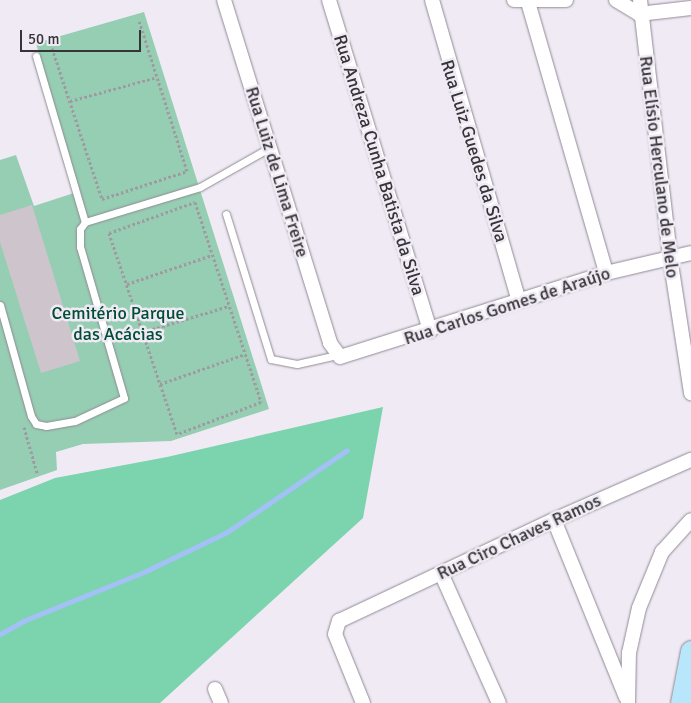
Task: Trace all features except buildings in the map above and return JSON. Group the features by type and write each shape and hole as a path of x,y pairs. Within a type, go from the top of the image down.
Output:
{"main road":[{"path":"680,703 691,651"}],"street":[{"name":"Rua Luiz de Lima Freire","path":"224,0 333,349"},
{"name":"Rua Andreza Cunha Batista da Silva","path":"329,0 430,331"},
{"name":"Rua Luiz Guedes da Silva","path":"432,0 519,301"},
{"path":"566,0 521,1 606,273"},
{"path":"616,0 639,14 691,8"},
{"name":"Rua Elísio Herculano de Melo","path":"640,0 639,14 670,257 691,393"},
{"name":"Rua Carlos Gomes de Araújo","path":"333,349 344,357 606,273 691,253"},
{"name":"Rua Ciro Chaves Ramos","path":"362,703 335,634 335,627 348,615 441,574 554,520 691,460"},
{"path":"554,520 628,702"},
{"path":"628,702 629,653 639,608 662,552 691,520"},
{"path":"441,574 500,703"},
{"path":"215,689 221,703"}],"lane":[{"path":"0,305 31,416 36,424 46,426 75,421 124,398 78,238 85,222 36,56"},
{"path":"85,222 200,187 269,148"},
{"path":"226,214 271,359 297,364 333,349"}],"path":[{"path":"52,48 102,199 187,171 139,21"},
{"path":"70,101 157,77"},
{"path":"195,202 212,255 261,402 177,434 109,233 195,202"},
{"path":"127,284 212,255"},
{"path":"143,332 229,306"},
{"path":"160,384 245,354"}],"green space":[{"name":"Cemitério Parque das Acácias","path":"144,12 269,409 171,441 83,444 56,452 57,470 0,490 0,160 16,155 34,206 77,192 36,43"},
{"path":"383,407 363,518 160,703 0,703 0,500 55,478 167,457"}],"waterway":[{"path":"0,634 23,621 146,571 227,532 347,450"}]}
